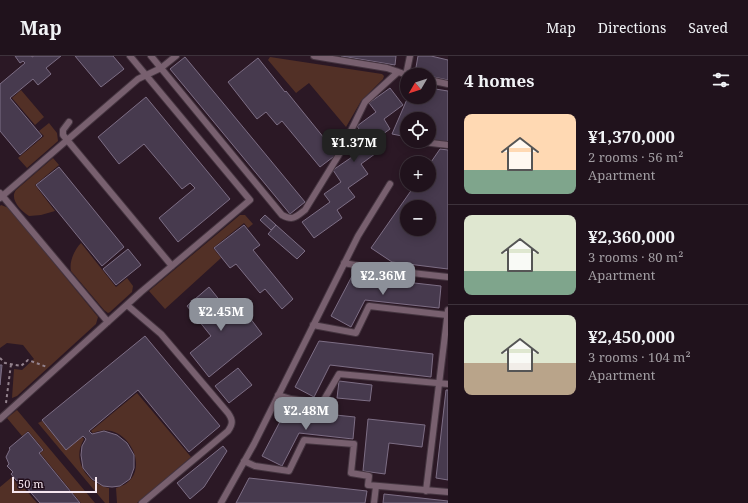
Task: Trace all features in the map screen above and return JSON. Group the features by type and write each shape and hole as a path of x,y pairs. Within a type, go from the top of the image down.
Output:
{"lane":[{"path":"0,419 127,305 250,200 130,56"},
{"path":"151,56 282,216 289,219 297,217 305,210 340,154 365,102 398,72 387,68 314,56"},
{"path":"108,322 1,195 138,79 161,68 176,56"},
{"path":"408,68 410,56"},
{"path":"436,81 448,84"},
{"path":"69,122 63,130 63,135 172,266"},
{"path":"436,144 448,145"},
{"path":"221,503 314,325 358,236 390,184"},
{"path":"344,263 376,269 448,278"},
{"path":"127,305 161,334 228,413 232,420 232,426 228,431 142,503"},
{"path":"314,325 356,333 370,306 448,313 426,491"},
{"path":"278,395 291,399 322,403 339,374 448,384"},
{"path":"244,461 255,466 288,471 304,440 354,444 351,473 369,476 368,485 448,492"},
{"path":"374,503 376,486"}],"path":[{"path":"0,358 5,363 21,366 28,360 55,370"},
{"path":"6,404 11,364"}],"shaded area":[{"path":"270,57 382,74 384,76 383,79 361,101 346,127 309,83 296,93 268,60"},
{"path":"21,90 44,117 35,125 12,98"},
{"path":"49,123 57,133 58,141 27,168 18,158 44,136 39,131"},
{"path":"53,158 59,165 35,185 55,211 41,215 29,216 15,201 14,193"},
{"path":"1,205 9,208 98,317 96,324 17,396 12,398 14,369 22,370 34,359 23,345 7,343 0,348"},
{"path":"240,215 245,215 253,224 248,228 244,223 213,248 221,258 165,309 149,291"},
{"path":"81,243 116,287 127,278 133,286 132,292 108,313 71,271 73,256"},
{"path":"137,393 191,457 137,503 117,503 116,488 128,482 135,473 136,462 133,450 126,440 117,433 106,430 93,433 91,431"},
{"path":"17,410 95,503 81,503 40,453 44,450 28,431 22,436 7,418"},
{"path":"42,421 66,450 82,437 84,439 80,447 80,463 83,470 94,482 109,488 109,503 105,503 38,423"},
{"path":"12,477 17,484 19,482 37,503 0,503 0,487"}],"building":[{"path":"15,56 61,56 46,68 51,74 38,85 33,79 10,98 42,136 20,155 0,131 0,84 25,63 23,61 20,63"},
{"path":"75,56 113,56 124,69 101,87"},
{"path":"341,56 396,56 395,65"},
{"path":"418,56 431,56 448,60 448,80 436,77 436,68 416,68"},
{"path":"185,57 305,202 290,214 170,69"},
{"path":"258,58 337,154 320,167 282,121 277,125 266,112 257,119 228,82"},
{"path":"390,88 400,101 400,104 403,105 384,119 390,129 372,142 379,151 361,164 368,174 348,188 355,197 337,210 342,218 314,238 302,222 330,202 324,194 341,182 333,170 352,157 345,148 363,135 357,126 376,112 369,103"},
{"path":"436,89 448,91 448,143 436,142 436,112 402,112 405,104 436,104"},
{"path":"146,97 230,199 178,242 159,218 195,188 190,183 182,189 144,144 119,164 98,137"},
{"path":"400,116 400,136 392,134"},
{"path":"440,149 448,150 448,269 392,262 371,248 400,206 400,236 436,236 436,200 405,200 410,192 436,192 435,156"},
{"path":"59,167 124,247 102,266 36,185"},
{"path":"265,215 276,225 271,230 260,220"},
{"path":"244,225 260,245 253,250 293,299 282,309 265,289 260,293 236,264 230,268 214,248"},
{"path":"276,225 305,251 297,259 268,234"},
{"path":"128,249 141,265 116,285 103,269"},
{"path":"352,276 441,286 439,308 365,300 351,327 331,316"},
{"path":"209,287 234,318 244,310 262,334 209,377 190,353 211,336 187,306"},
{"path":"145,336 220,426 189,452 138,390 89,431 92,434 104,431 117,435 127,443 134,455 134,468 130,479 120,486 103,486 92,479 83,468 81,455 82,446 86,439 83,436 66,450 42,420"},
{"path":"319,341 433,354 431,377 330,365 314,397 295,387"},
{"path":"0,365 2,365 0,385"},
{"path":"238,368 252,385 229,403 215,386"},
{"path":"339,381 372,385 370,401 337,398"},
{"path":"446,390 448,390 448,480 436,478"},
{"path":"286,410 355,417 353,439 299,433 282,466 262,456"},
{"path":"368,419 425,425 422,447 389,443 385,474 363,471"},
{"path":"28,432 43,450 39,453 80,503 40,503 19,479 17,481 11,474 13,472 7,466 9,464 6,457 10,449 9,448"},
{"path":"223,446 227,451 204,487 190,499 177,483"},
{"path":"249,478 367,491 365,503 236,503"},
{"path":"384,494 448,501 448,503 383,503"}]}
